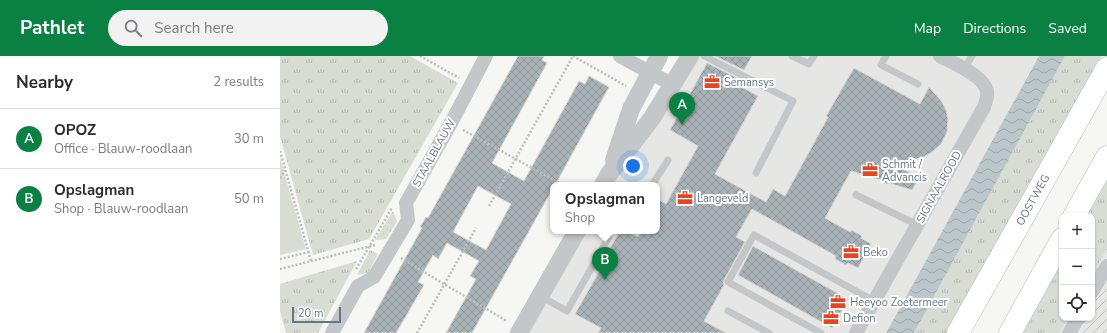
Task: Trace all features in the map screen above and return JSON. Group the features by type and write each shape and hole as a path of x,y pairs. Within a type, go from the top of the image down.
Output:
{"main road":[{"name":"OOSTWEG","path":"958,333 1107,68"},
{"path":"1076,213 1107,157"},
{"path":"1010,333 1059,244"}],"street":[{"name":"STAALBLAUW","path":"406,203 486,56"},
{"path":"620,56 672,85"},
{"path":"606,180 631,109 659,56"},
{"path":"606,180 652,118 690,56"},
{"name":"SIGNAALROOD","path":"856,333 984,107 988,97 982,81 973,74 940,56"},
{"path":"332,333 358,286 374,277 408,220 406,203"},
{"path":"520,331 575,234"},
{"path":"1095,287 1107,266"},
{"path":"1069,333 1076,321"}],"lane":[{"path":"704,56 793,101 756,173"},
{"path":"792,56 809,64 814,56"},
{"path":"886,56 881,65 918,84"},
{"path":"964,69 972,56"},
{"path":"654,182 668,160"},
{"path":"856,195 918,225"},
{"path":"540,296 567,311 608,237 602,234"},
{"path":"821,333 728,282 754,235 874,301"},
{"path":"728,311 769,333"}],"path":[{"path":"420,56 471,85"},
{"path":"489,206 573,56 624,85 640,92"},
{"path":"450,123 558,182"},
{"path":"280,151 311,261"},
{"path":"280,178 285,170"},
{"path":"369,246 394,204 406,203"},
{"path":"417,333 476,228"},
{"path":"280,269 369,246 381,246 520,331"},
{"path":"280,259 309,252"}],"shaded area":[{"path":"687,56 1039,56 886,333 529,333 585,234 660,234 660,182 615,182"},
{"path":"1107,198 1107,333 1033,333 1059,320 1059,321 1095,321 1095,220"}],"green space":[{"path":"280,56 410,56 458,83 369,239 313,255 280,136"},
{"path":"1065,56 1102,56 947,333 914,333"},
{"path":"280,158 306,249 280,255"},
{"path":"1107,166 1107,249 1095,270 1095,213 1081,213"},
{"path":"393,211 397,221 386,239 375,240"},
{"path":"370,250 378,254 368,273 357,275"},
{"path":"1059,252 1059,321 1066,321 1059,333 1014,333"},
{"path":"357,261 318,333 286,333 280,311 280,284"}],"water":[{"path":"1039,56 1065,56 914,333 886,333"}],"building":[{"path":"518,56 544,56 542,60 547,63 492,163 524,181 579,81 585,84 589,76 609,87 557,182 550,182 550,193 472,333 446,333 476,279 470,276 479,261 447,243 438,259 433,255 418,282 424,285 396,333 364,333 422,228 420,227 426,217 428,218","holes":["478,186 511,204 486,250 453,232"]},
{"path":"715,56 752,56 744,70"},
{"path":"707,63 739,79 736,84 758,96 715,174 766,202 773,189 785,196 828,117 826,116 854,68 920,104 929,87 942,102 948,119 947,132 941,144 931,153 896,165 919,178 912,190 889,183 888,184 881,180 851,171 825,218 850,232 852,230 871,244 858,268 848,263 846,265 835,259 836,256 752,209 736,237 745,242 704,321 726,333 598,333 601,328 575,314 608,256 606,255 618,234 632,234 638,237 640,234 660,234 660,201 666,204 698,146 670,130"},
{"path":"753,246 848,299 832,328 738,275"}],"place":[{"name":"Semansys","path":"712,82"},
{"name":"OPOZ","path":"682,125"},
{"name":"Schmit / Advancis","path":"870,170"},
{"name":"Langeveld","path":"685,198"},
{"name":"Beko","path":"851,252"},
{"name":"Opslagman","path":"605,280"},
{"name":"Heeyoo Zoetermeer","path":"838,302"},
{"name":"Defion","path":"831,318"}]}
